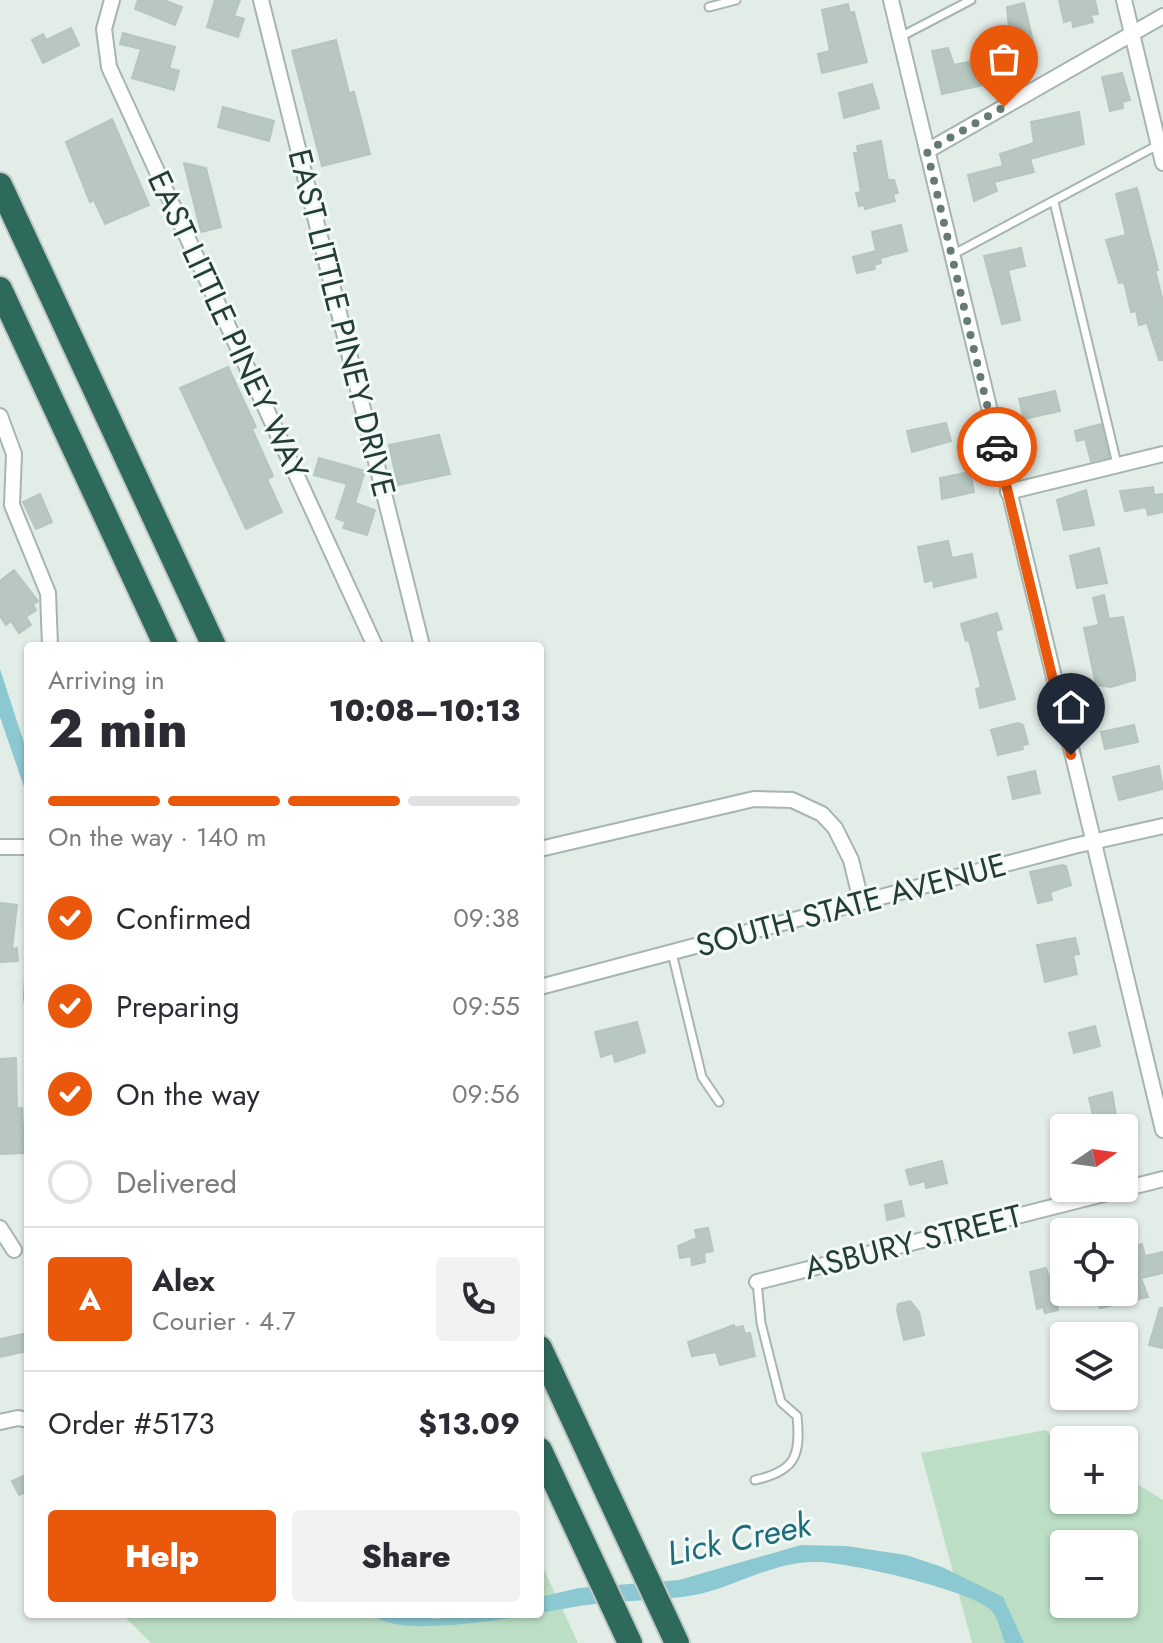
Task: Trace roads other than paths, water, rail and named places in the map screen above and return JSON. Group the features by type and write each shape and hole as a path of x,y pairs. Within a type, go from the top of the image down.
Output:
{"highway":[{"path":"0,185 212,642"},
{"path":"0,289 164,642"},
{"path":"544,1357 676,1640"},
{"path":"544,1459 630,1643"}],"street":[{"name":"EAST LITTLE PINEY WAY","path":"112,0 104,29 109,67 373,642"},
{"name":"EAST LITTLE PINEY DRIVE","path":"261,0 421,642"},
{"path":"891,0 1163,1130"},
{"path":"1124,0 1161,144 1163,163"},
{"path":"927,151 1163,16"},
{"path":"0,416 14,454 12,505 48,593 50,642"},
{"path":"1008,492 1163,454"},
{"path":"544,848 754,799 792,800 822,814 835,828 851,860 861,901"},
{"name":"SOUTH STATE AVENUE","path":"544,986 861,901 1163,826"},
{"path":"0,847 24,847"},
{"name":"ASBURY STREET","path":"757,1282 1163,1179"},
{"path":"0,1228 14,1250"},
{"path":"0,1422 24,1420"}],"lane":[{"path":"709,7 736,0"},
{"path":"900,37 971,0"},
{"path":"952,255 1161,144"},
{"path":"1054,202 1117,465"},
{"path":"672,953 702,1077 719,1102"},
{"path":"755,1480 784,1471 795,1460 799,1438 797,1416 781,1402 761,1323 757,1282"}],"water":[{"path":"0,669 24,743 24,787 0,717"},
{"name":"Lick Creek","path":"801,1545 846,1546 906,1555 942,1567 1003,1597 1024,1643 1005,1643 991,1610 979,1602 935,1586 833,1563 785,1566 695,1595 600,1603 544,1612 544,1596 579,1588 679,1580"},
{"path":"380,1618 507,1618 440,1626 411,1626"}]}
